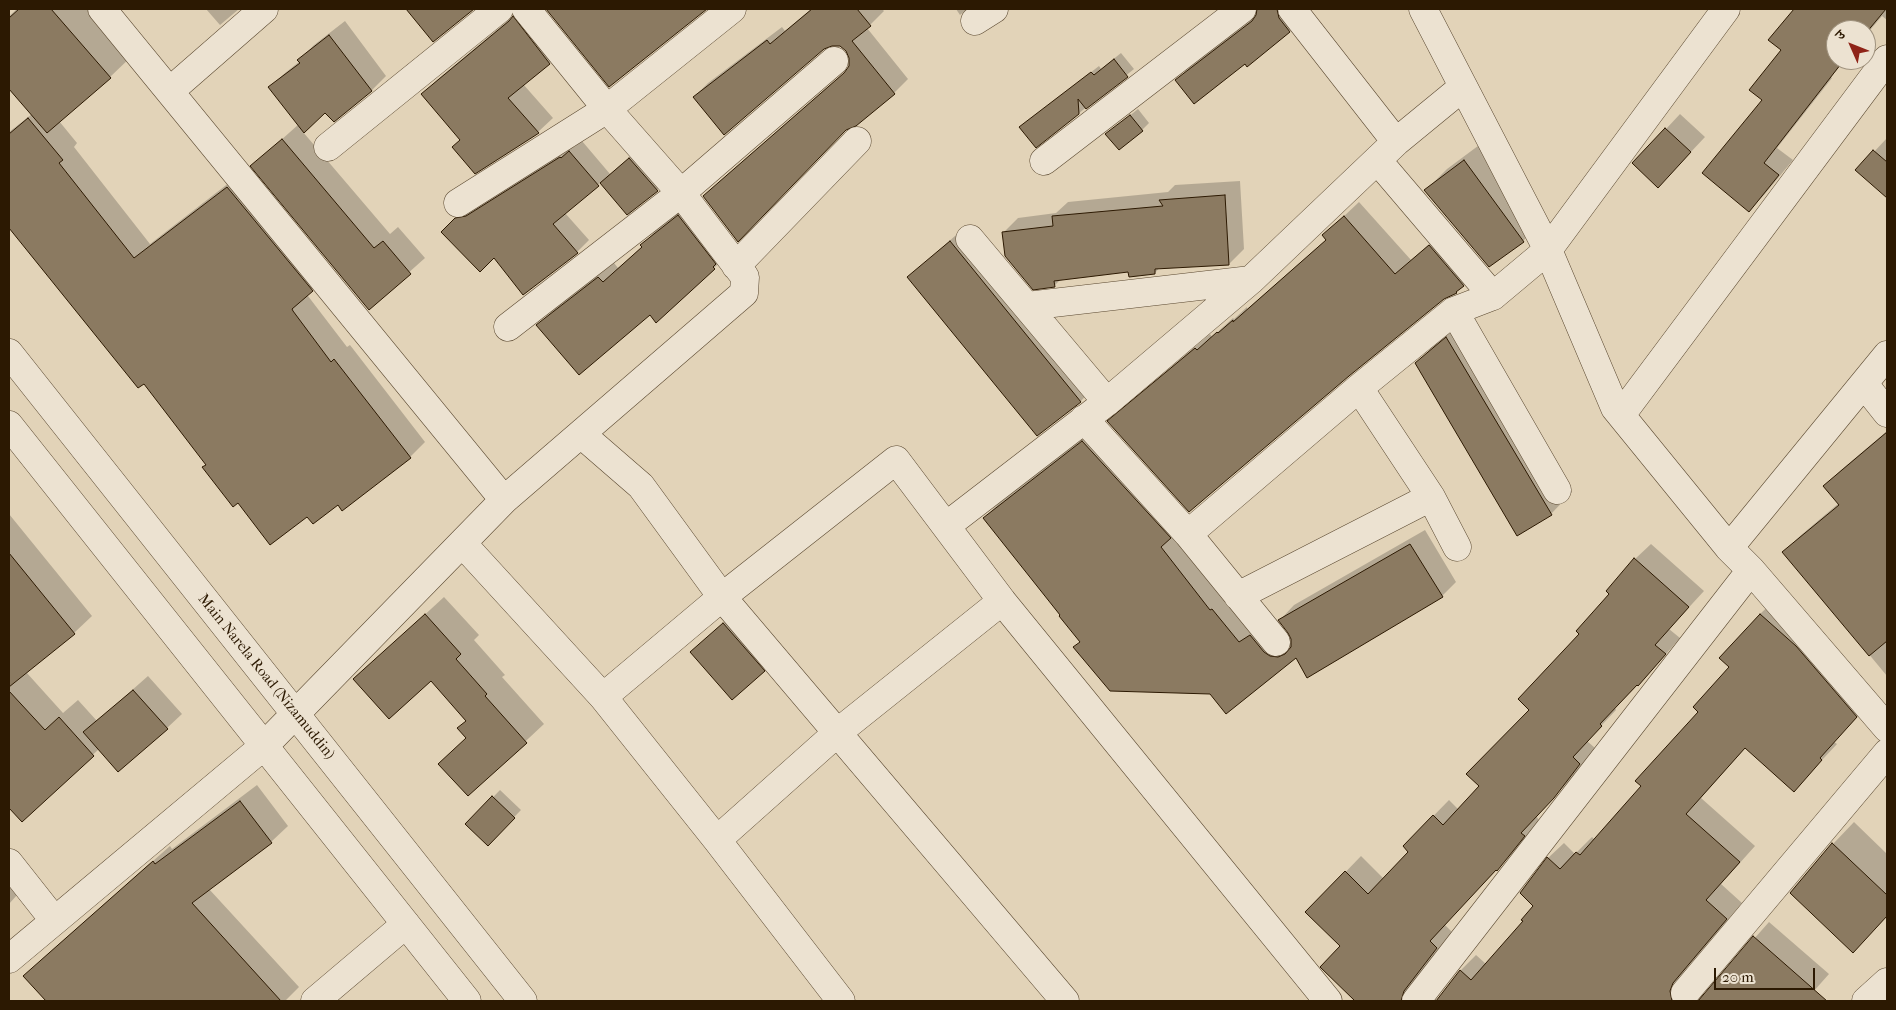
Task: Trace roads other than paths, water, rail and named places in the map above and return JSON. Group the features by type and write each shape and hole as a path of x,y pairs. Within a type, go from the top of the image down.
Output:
{"street":[{"path":"102,9 504,500"},
{"path":"170,91 264,9"},
{"path":"328,147 499,9"},
{"path":"9,959 265,745 504,500 744,293 745,277 681,193 607,109 526,9"},
{"path":"458,203 607,109 732,9"},
{"path":"1044,161 1242,9"},
{"path":"1292,9 1387,151 1493,296"},
{"path":"1423,9 1548,250 1615,408 1729,548 1751,570 1887,728"},
{"path":"1188,534 1359,388 1454,311 1493,296 1548,250 1726,9"},
{"path":"1621,415 1887,59"},
{"path":"508,326 681,193 834,61"},
{"path":"946,526 1107,402 1251,280 1387,151 1463,87"},
{"path":"736,266 857,141"},
{"path":"970,239 1107,402"},
{"path":"1027,306 1251,280"},
{"path":"1454,311 1557,490"},
{"name":"Main Narela Road (Nizamuddin)","path":"9,353 523,1001"},
{"path":"1729,548 1887,355"},
{"path":"1864,384 1887,414"},
{"path":"1359,388 1431,497 1457,547"},
{"path":"1084,419 1188,534 1276,642"},
{"path":"9,425 467,1001"},
{"path":"581,434 642,486 722,597 1061,1000"},
{"path":"603,697 722,597 896,460 1002,601 1328,1001"},
{"path":"1238,596 1431,497"},
{"path":"462,543 603,697 717,840 841,1001"},
{"path":"1416,1001 1751,570"},
{"path":"717,840 836,733 1002,601"},
{"path":"1685,993 1887,753"},
{"path":"9,863 54,920"},
{"path":"315,1001 406,924"},
{"path":"1866,1001 1887,982"}]}
